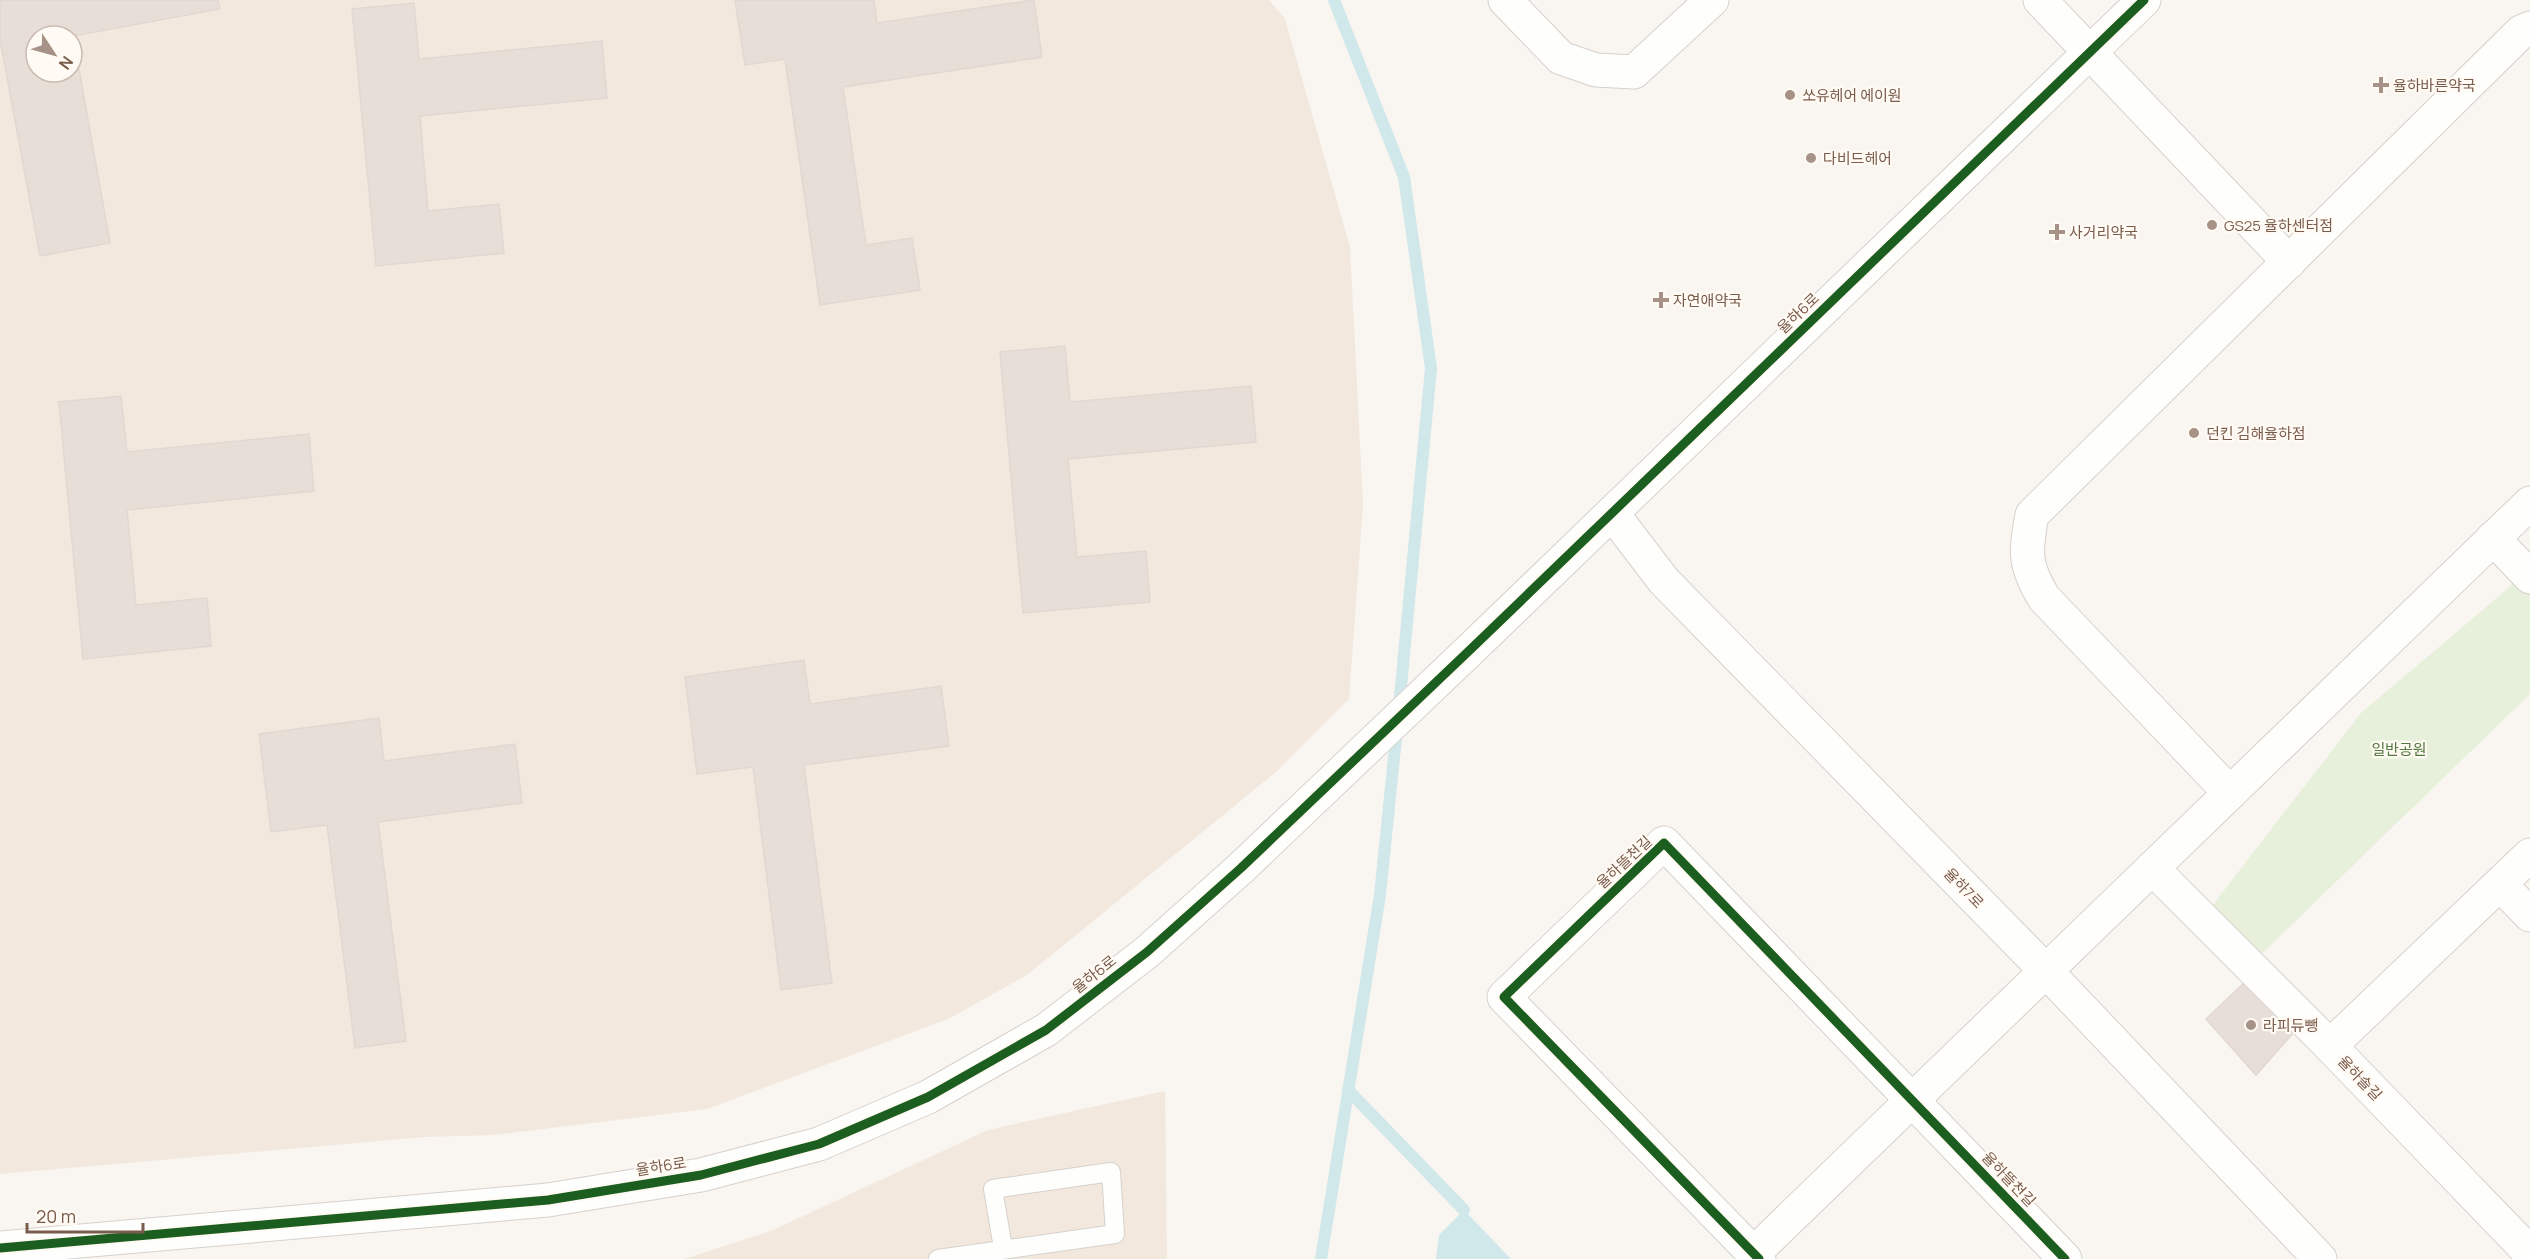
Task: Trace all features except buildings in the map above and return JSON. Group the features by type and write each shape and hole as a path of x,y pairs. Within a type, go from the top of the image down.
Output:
{"street":[{"path":"1505,0 1561,58 1596,70 1634,72 1712,0"},
{"path":"2040,0 2091,51 2289,262"},
{"name":"율하6로","path":"0,1248 97,1250 548,1200 701,1175 819,1144 927,1097 1046,1030 1147,952 1241,868 2144,0"},
{"path":"2230,793 2044,598 2030,574 2026,547 2032,515 2521,33 2530,28"},
{"path":"1756,1256 1911,1100 2530,503"},
{"name":"율하7로","path":"1612,513 1664,581 2046,971 2320,1259"},
{"path":"2493,538 2530,577"},
{"name":"율하뜰천길","path":"1756,1256 1504,997 1664,843 2065,1259"},
{"name":"율하솔길","path":"2530,855 2330,1046 2530,1253"},
{"path":"2152,868 2330,1046"},
{"path":"2500,884 2530,915"}],"lane":[{"path":"938,1259 1115,1233 1111,1172 993,1189 1003,1248"}],"shaded area":[{"path":"0,0 1269,0 1285,19 1350,247 1363,505 1349,699 1276,772 1027,975 948,1019 707,1109 493,1135 425,1137 0,1174"},
{"path":"1165,1091 1167,1259 684,1259 771,1231 988,1130"}],"green space":[{"name":"일반공원","path":"2530,566 2530,694 2249,966 2202,919 2361,713 2504,592"}],"water":[{"path":"1464,1210 1511,1259 1436,1259 1439,1235"}],"waterway":[{"path":"1334,0 1404,177 1431,368 1399,708"},
{"path":"1321,1259 1380,895 1397,728"},
{"path":"1348,1090 1464,1210"}],"cycle path":[{"path":"0,1248 548,1200 701,1175 819,1144 928,1097 1046,1030 1147,952 1241,868 2144,0"},
{"path":"1759,1259 1504,997 1664,843 2065,1259"}],"place":[{"name":"율하바른약국","path":"2381,85"},
{"name":"쏘유헤어 에이원","path":"1790,95"},
{"name":"다비드헤어","path":"1811,158"},
{"name":"GS25 율하센터점","path":"2212,225"},
{"name":"사거리약국","path":"2057,232"},
{"name":"자연애약국","path":"1661,300"},
{"name":"던킨 김해율하점","path":"2194,433"},
{"name":"라피듀뺑","path":"2251,1025"}]}
